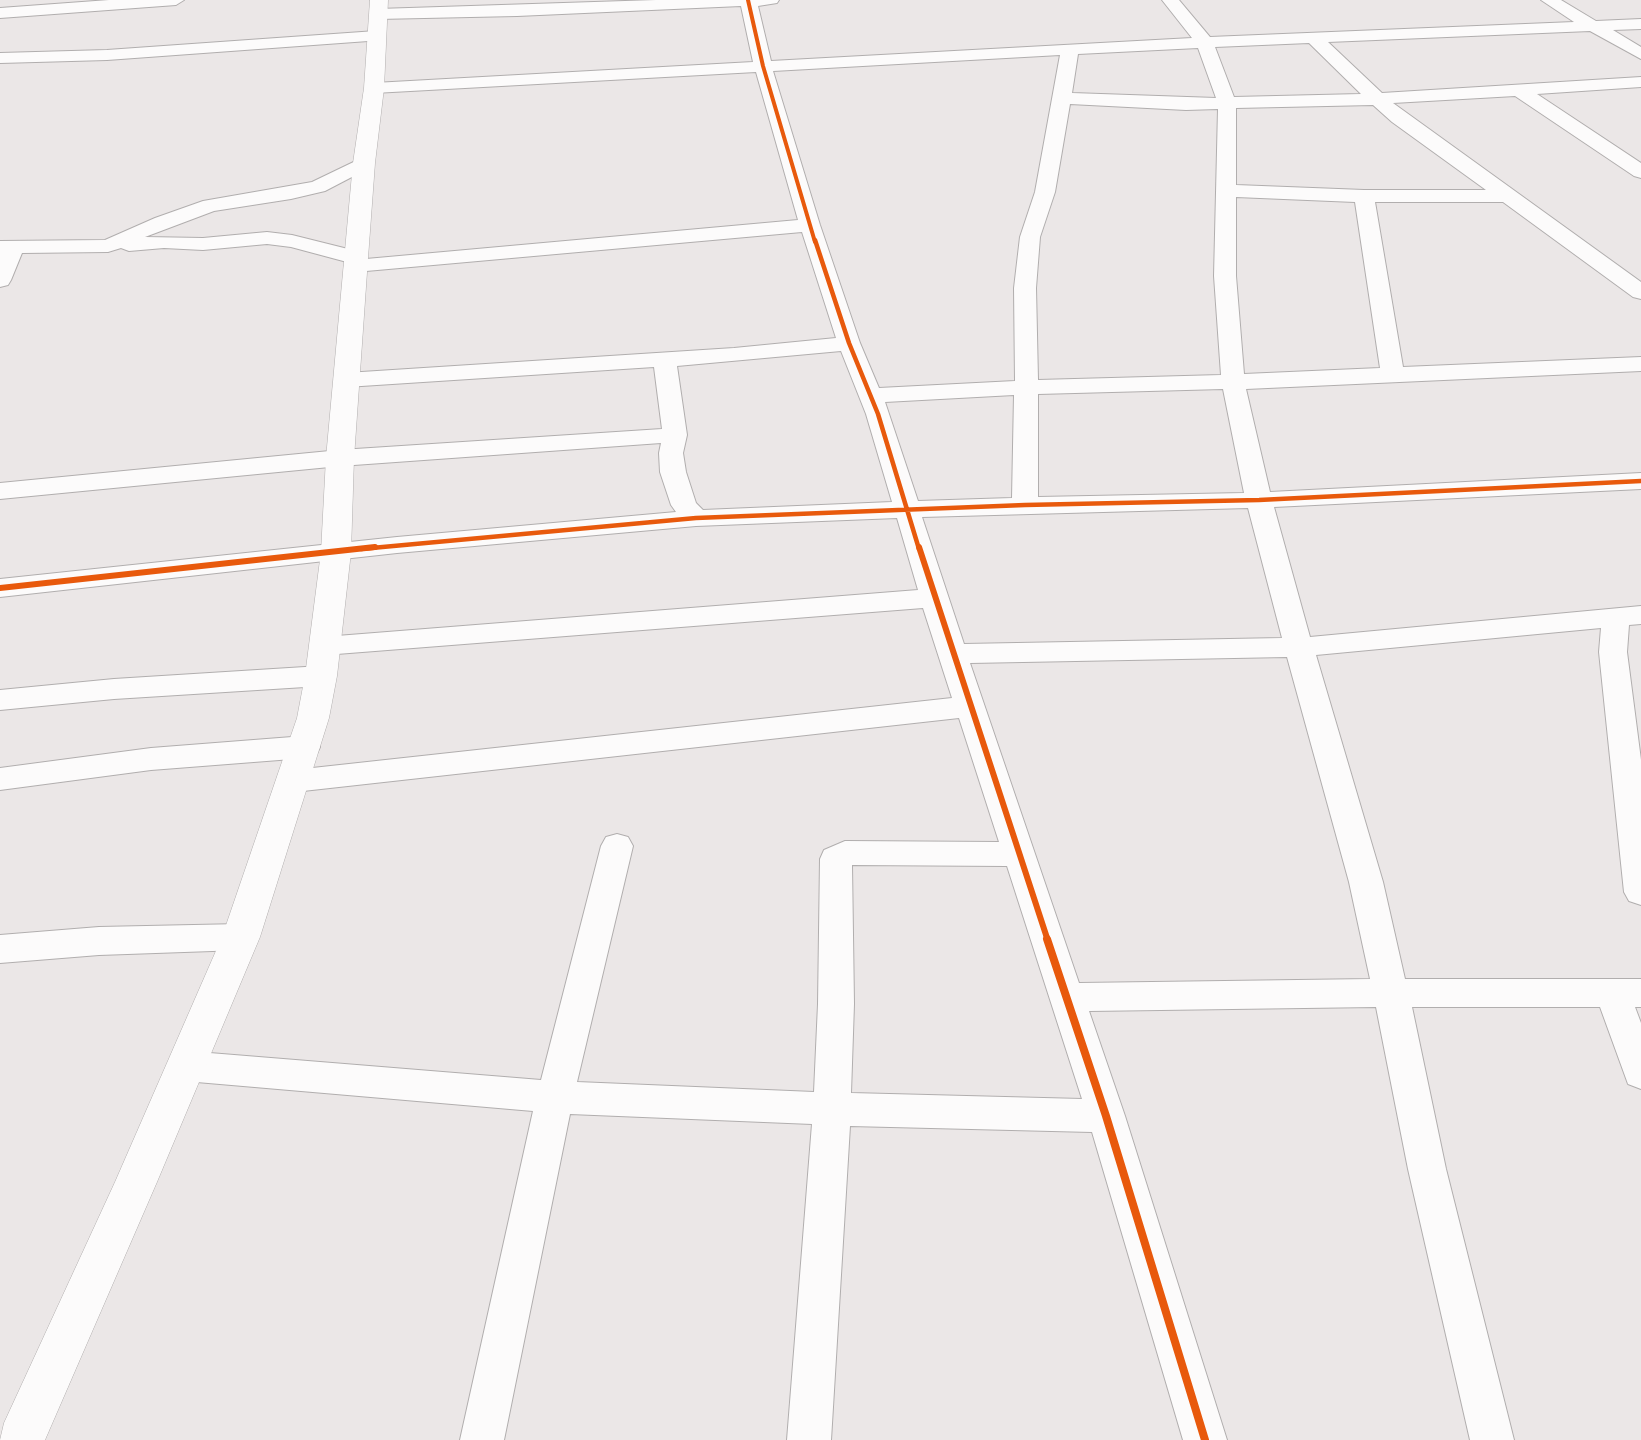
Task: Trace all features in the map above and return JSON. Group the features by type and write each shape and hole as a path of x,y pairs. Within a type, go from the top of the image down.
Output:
{"street":[{"path":"0,13 176,0"},
{"path":"1170,0 1205,42 1227,103 1225,276 1233,382 1259,500 1366,882 1427,1169 1492,1440"},
{"path":"1549,0 1641,54"},
{"path":"0,58 107,55 377,16 520,6 756,1 763,66 810,225 849,343 872,396 934,598 1107,1116 1205,1440"},
{"path":"21,1440 136,1182 241,937 305,747 322,661 336,552 340,458 364,163 374,88 377,16"},
{"path":"374,88 1205,42 1641,24"},
{"path":"1314,38 1376,99 1406,123 1641,292"},
{"path":"1025,505 1028,349 1025,288 1030,237 1045,192 1070,50"},
{"path":"1063,98 1186,104 1376,99 1641,82"},
{"path":"1517,89 1641,172"},
{"path":"108,246 162,222 210,205 318,187 364,163"},
{"path":"1225,191 1365,196 1510,196"},
{"path":"1365,196 1393,375"},
{"path":"0,280 7,247 108,246 164,242 202,244 267,238 292,241 355,262 810,225"},
{"path":"346,380 665,360 849,343"},
{"path":"665,360 675,435 672,453 673,472 684,506 696,518"},
{"path":"872,396 1026,387 1233,382 1641,364"},
{"path":"0,491 340,458 675,435"},
{"path":"0,588 397,545 696,518 907,508 1259,500 1641,482"},
{"path":"0,700 114,689 322,661 934,598"},
{"path":"954,654 1300,647 1629,616 1613,652 1641,892"},
{"path":"294,781 971,706"},
{"path":"0,779 151,759 305,747"},
{"path":"482,1440 555,1097 617,846"},
{"path":"809,1440 832,1109 836,1004 836,859 845,853 1020,854"},
{"path":"0,948 99,941 241,937"},
{"path":"1068,997 1391,993 1627,994 1641,1073"},
{"path":"185,1066 555,1097 832,1109 1107,1116"}],"cycle path":[{"path":"748,0 763,66 810,225 849,343 878,414 934,598 1106,1116 1205,1440"},
{"path":"0,588 397,545 696,518 1025,505 1259,500 1641,481"}]}
